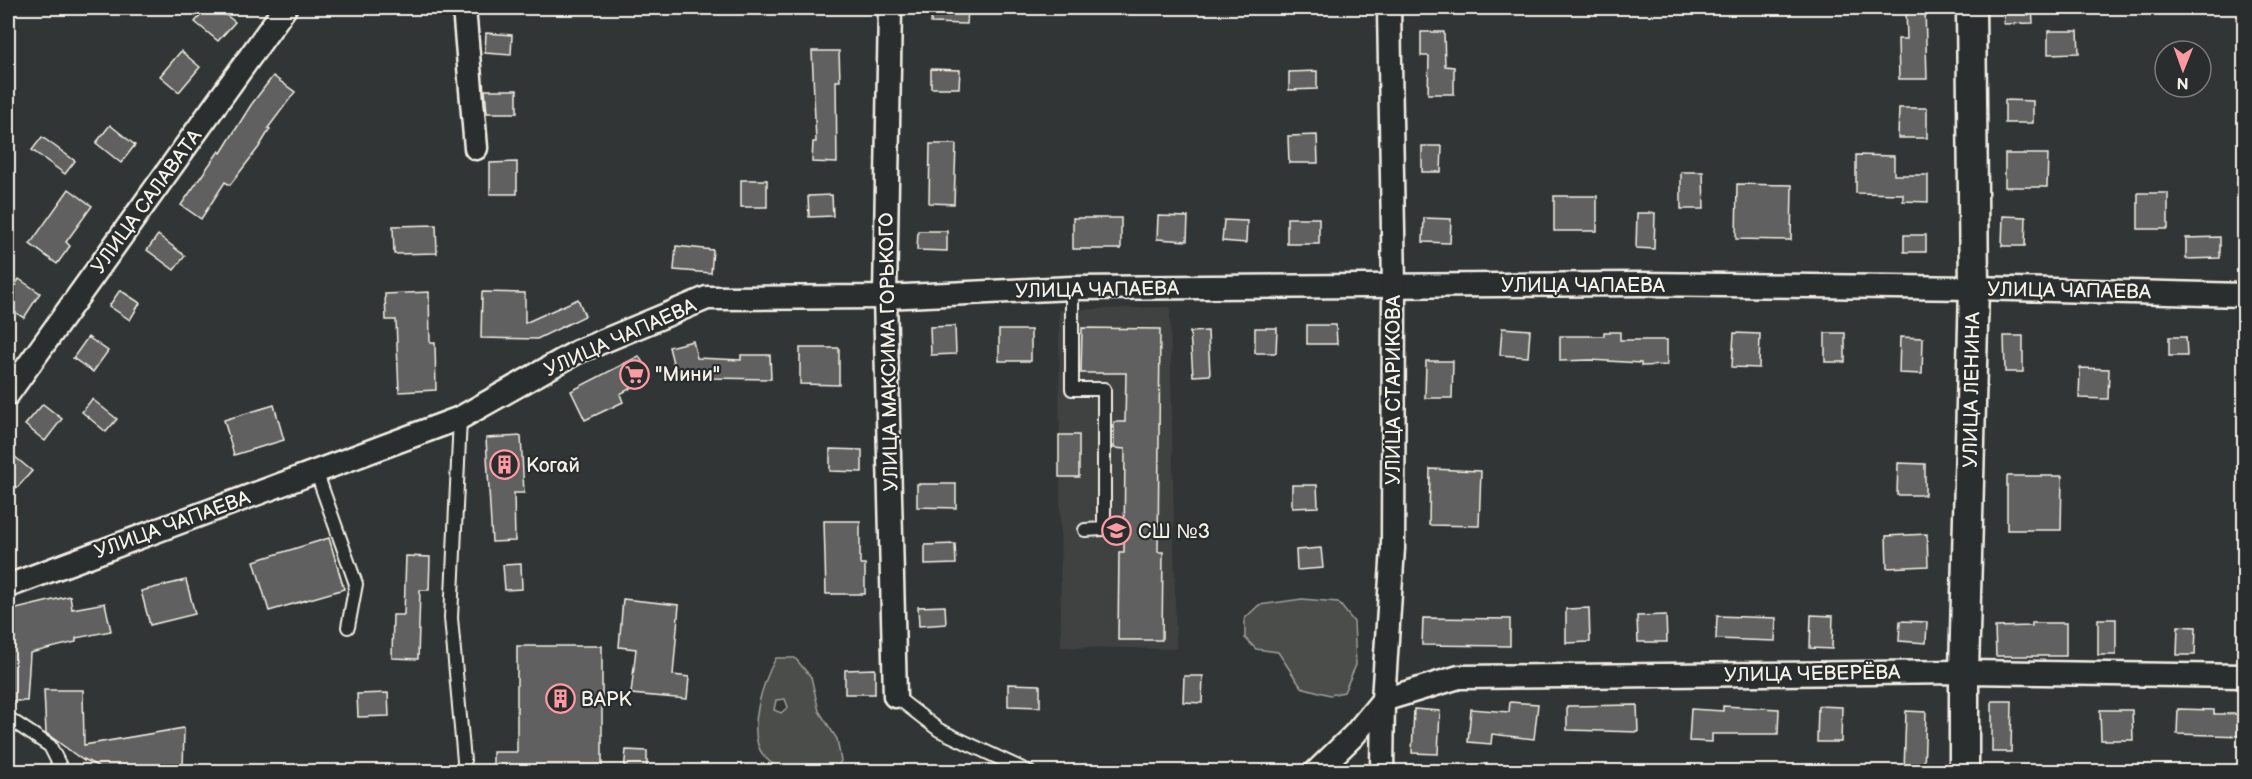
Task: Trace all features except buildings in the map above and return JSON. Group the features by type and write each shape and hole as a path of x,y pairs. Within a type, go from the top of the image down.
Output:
{"street":[{"name":"УЛИЦА САЛАВАТА","path":"8,394 285,8"},
{"path":"464,8 476,148"},
{"name":"УЛИЦА МАКСИМА ГОРЬКОГО","path":"890,8 885,297 896,696"},
{"name":"УЛИЦА СТАРИКОВА","path":"1382,771 1383,700 1393,548 1394,286 1389,8"},
{"name":"УЛИЦА ЛЕНИНА","path":"1964,771 1964,672 1974,288 1971,8"},
{"name":"УЛИЦА ЧАПАЕВА","path":"8,586 460,418 577,352 707,298 885,297 1072,288 1652,284 1974,288 2244,295"},
{"name":"УЛИЦА ЧЕВЕРЁВА","path":"1383,700 1459,677 1964,672 2244,676"},
{"path":"1316,771 1354,735 1383,700"}],"lane":[{"path":"1072,288 1072,389 1104,389 1104,529 1085,530"},
{"path":"460,418 451,618 465,771"},
{"path":"316,471 356,584 348,627"},
{"path":"896,696 939,730 1029,771"},
{"path":"8,718 50,746 63,771"}],"shaded area":[{"name":"СШ №3","path":"1170,307 1176,649 1061,647 1059,310"},
{"path":"1302,599 1338,602 1354,622 1356,665 1344,692 1330,695 1301,687 1278,652 1256,649 1245,638 1245,618 1259,605"},
{"path":"776,658 795,658 811,677 819,711 837,739 841,761 835,771 781,771 763,755 758,745 756,720 766,680","holes":["785,699 788,707 781,713 774,710 776,700"]}],"place":[{"name":"\"Мини\"","path":"634,374"},
{"name":"Когай","path":"505,465"},
{"name":"СШ №3","path":"1117,531"},
{"name":"ВАРК","path":"560,699"}]}
